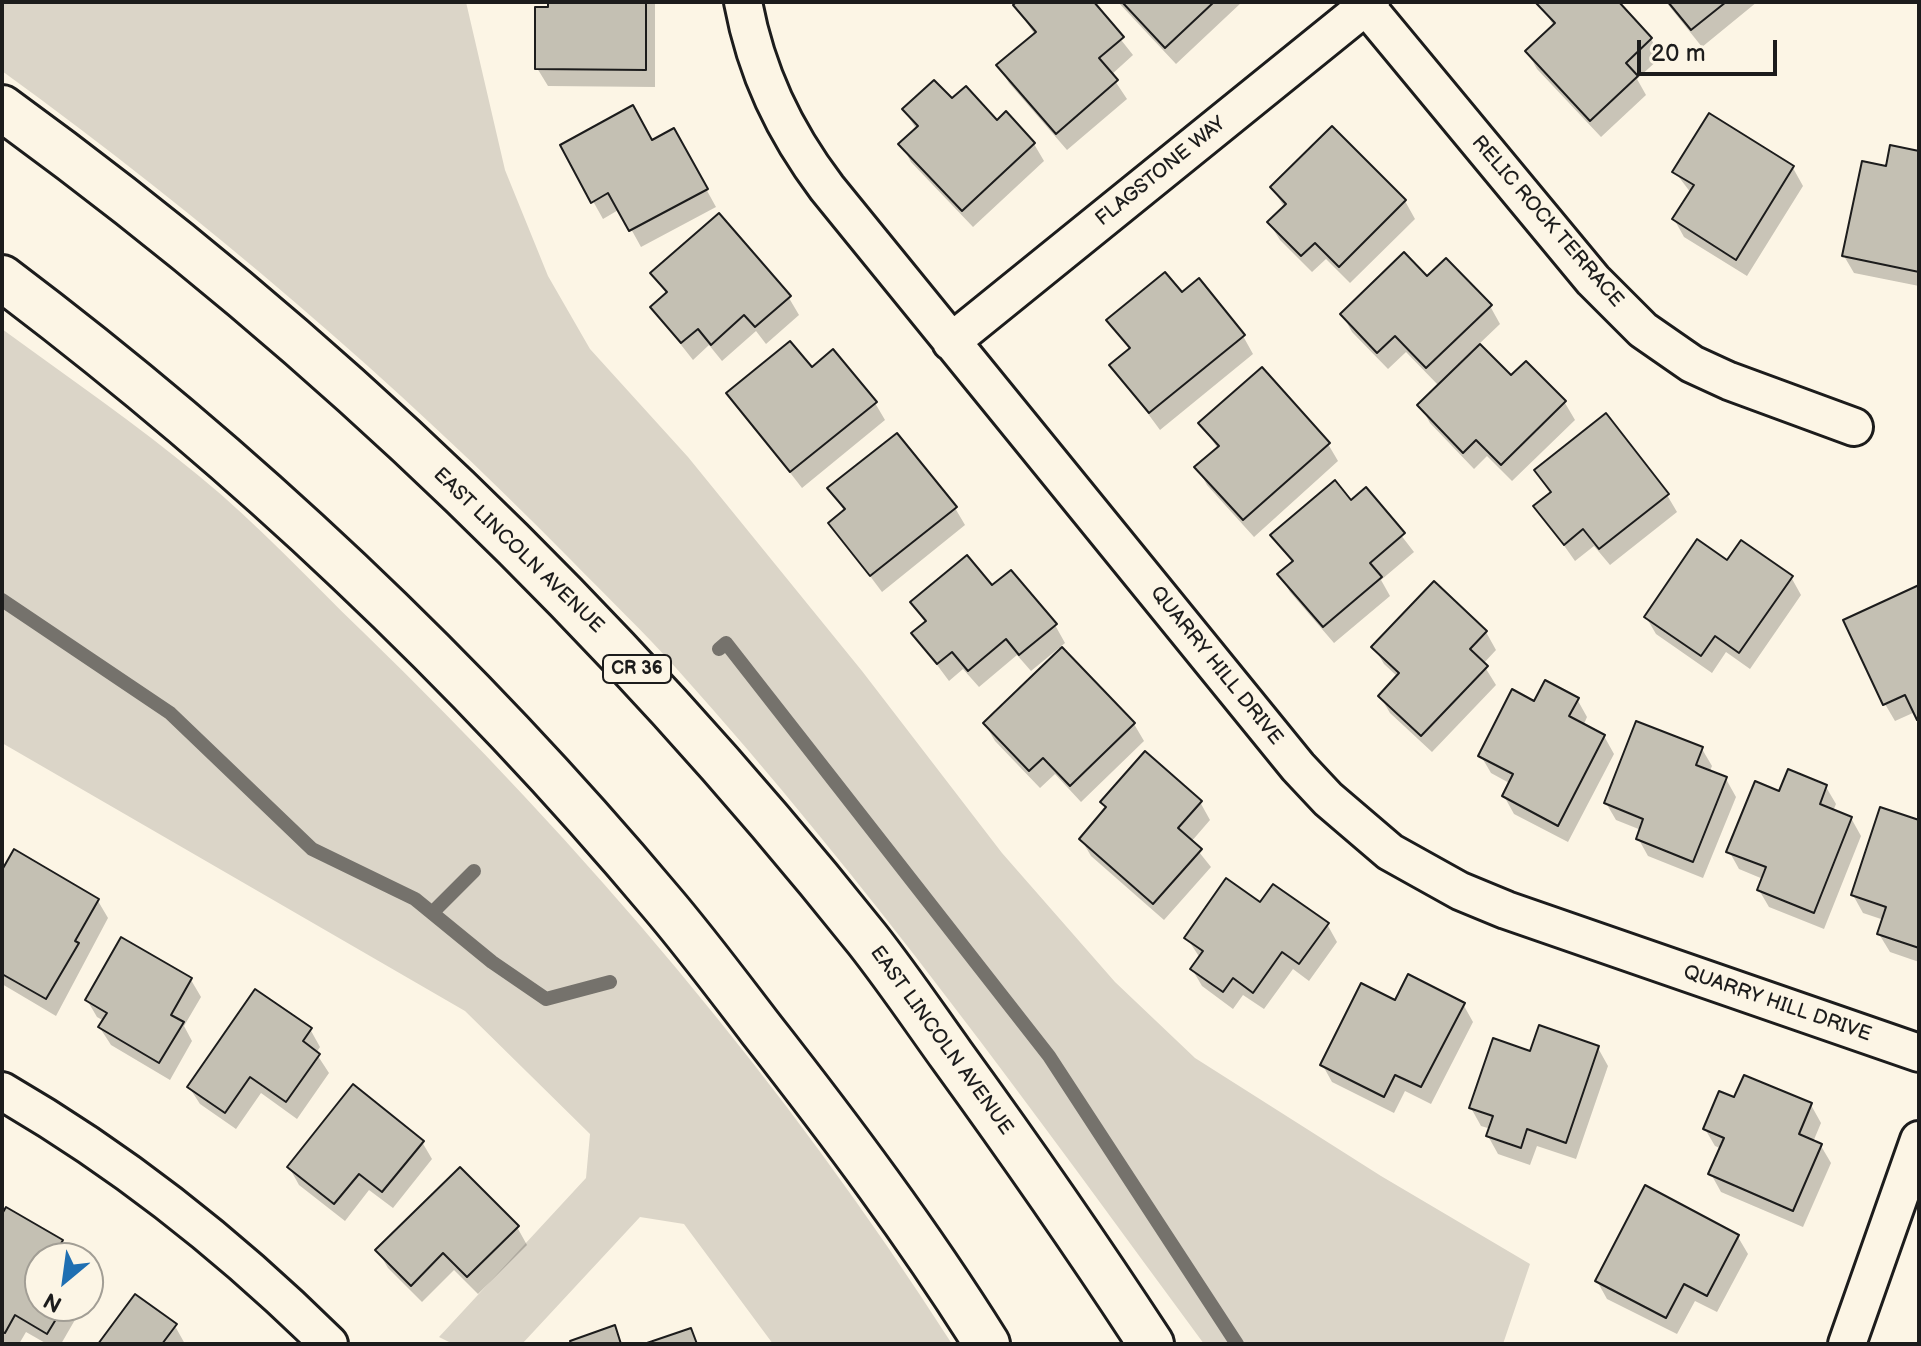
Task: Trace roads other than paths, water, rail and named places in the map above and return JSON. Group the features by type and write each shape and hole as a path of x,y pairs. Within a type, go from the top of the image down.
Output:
{"main road":[{"name":"EAST LINCOLN AVENUE","path":"2,108 104,182 242,292 485,515 622,652 761,809 871,943 1061,1207 1151,1344"},
{"path":"2,278 159,403 271,501 514,738 661,902 865,1161 987,1344"}],"street":[{"name":"QUARRY HILL DRIVE","path":"743,2 762,76 803,156 1298,767 1328,799 1390,852 1421,871 1506,910 1919,1053"},
{"name":"FLAGSTONE WAY","path":"951,342 1368,4"},
{"name":"RELIC ROCK TERRACE","path":"1368,4 1593,280 1643,330 1692,364 1729,381 1854,427"},
{"path":"2,1091 102,1153 189,1217 329,1344"},
{"path":"1847,1344 1919,1140"}],"waterway":[{"path":"2,600 170,713 312,849 415,899 492,962 546,999 610,982"},
{"path":"719,649 726,643 1049,1056 1237,1344"},
{"path":"432,913 474,871"}]}
